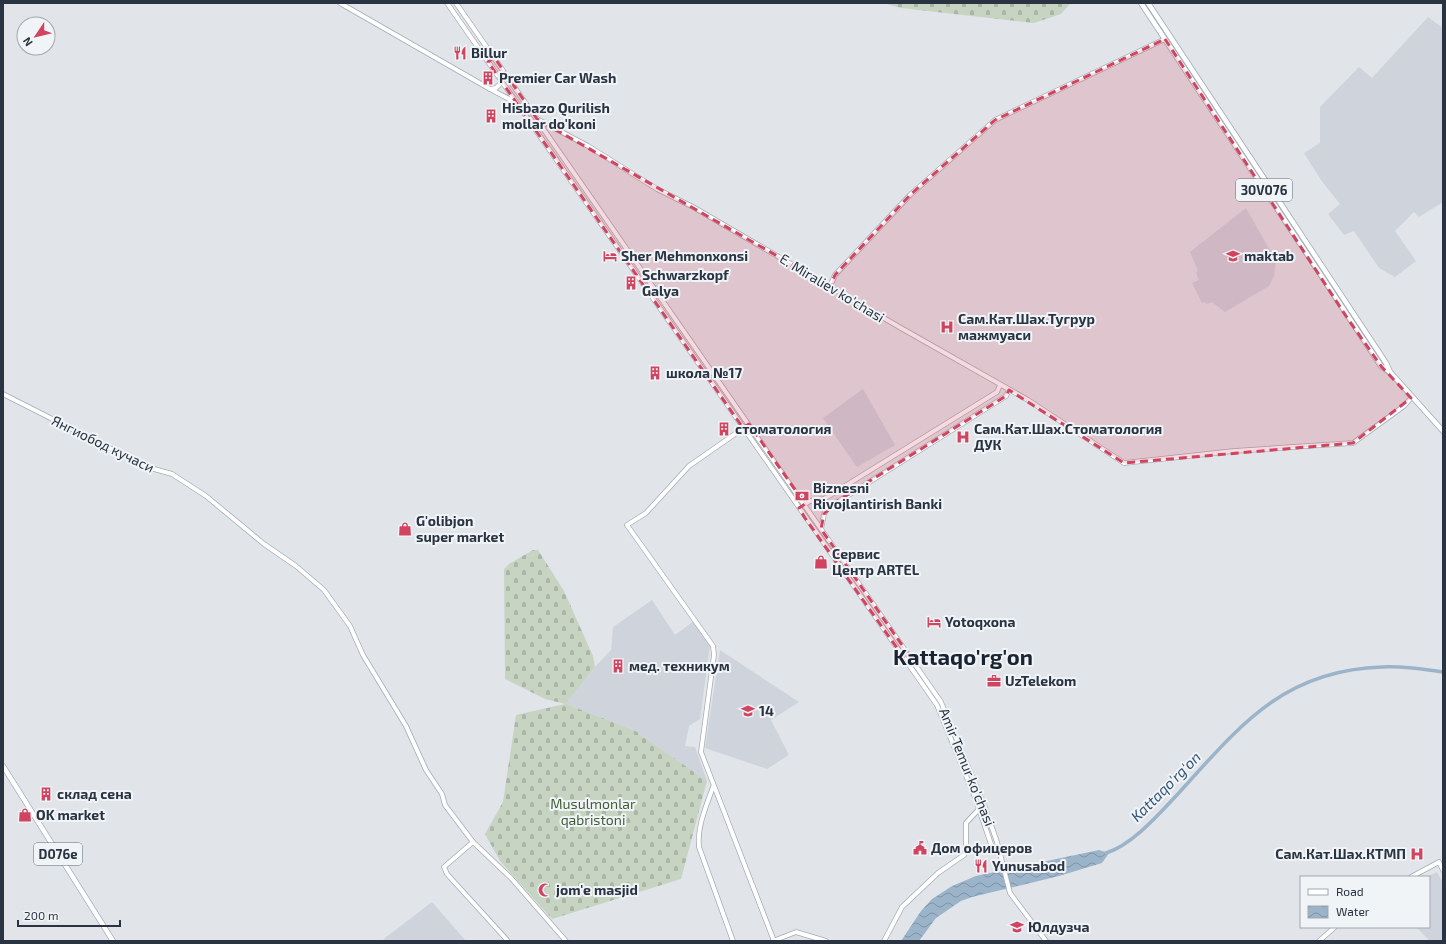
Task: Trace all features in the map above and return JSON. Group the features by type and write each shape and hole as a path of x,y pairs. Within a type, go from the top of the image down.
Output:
{"main road":[{"name":"30V076","path":"1141,3 1346,316 1381,366 1391,373"},
{"name":"30V076","path":"1148,3 1382,357 1391,373 1411,398 1443,431"},
{"name":"D076e","path":"3,766 113,941"}],"street":[{"path":"340,3 490,89 516,102"},
{"name":"Amir Temur ko'chasi","path":"447,3 799,508 945,709 984,805 997,842 999,854"},
{"name":"Amir Temur ko'chasi","path":"456,3 749,424 907,657 939,709 992,844 999,854"},
{"path":"830,286 835,275 910,195 995,120 1165,40"},
{"path":"488,62 494,57"},
{"path":"490,89 496,88 502,82"},
{"name":"E. Miraliev ko'chasi","path":"537,119 588,146 657,189 693,207 1009,390 1066,424 1124,463 1234,451 1353,443 1404,406 1411,398"},
{"path":"799,508 804,504 824,499 997,392 1000,385"},
{"path":"821,529 821,522 828,508 1006,396 1009,390"},
{"name":"Янгиобод кучаси","path":"3,394 147,467 172,474 203,494 264,544 296,566 324,590 350,626 364,655 406,726 426,770 442,794 445,805 473,842 511,878 566,941"},
{"path":"749,424 689,466 646,513 627,525 713,646 714,655 700,747 773,941 796,932 826,941"},
{"path":"714,786 702,819 698,836 699,847 733,941"},
{"path":"884,941 902,907 938,873 964,855 966,847 966,822 979,808 984,805"},
{"path":"473,842 444,867 447,874 508,941"},
{"path":"999,854 1009,890 1046,941"},
{"path":"1413,876 1439,862 1443,870"},
{"path":"1319,941 1334,928"}],"highlighted area":[{"path":"1165,39 1346,316 1381,366 1411,398 1353,443 1124,463 1009,390 1006,396 836,502 824,514 821,529 909,655 904,658 805,518 799,508 805,504 749,424 743,428 488,62 494,57 537,119 830,286 835,275 910,195 995,120"}],"shaded area":[{"path":"1428,17 1443,28 1443,202 1419,217 1414,212 1395,231 1416,261 1395,277 1379,268 1354,231 1344,235 1328,214 1340,204 1321,180 1304,153 1320,143 1320,107 1359,67 1372,78"},
{"name":"maktab","path":"1246,208 1276,261 1274,276 1269,286 1225,312 1212,302 1207,304 1204,302 1202,303 1192,283 1199,280 1196,273 1198,271 1190,252"},
{"path":"863,389 895,445 857,467 823,418"},
{"path":"652,600 675,635 694,621 710,645 700,719 689,726 685,746 695,747 707,781 634,730 566,704 595,667 611,650 613,627"},
{"name":"14","path":"720,650 799,702 771,720 789,755 767,769 705,748"},
{"path":"1437,872 1443,883 1442,941 1430,941 1417,928 1430,928 1429,876"},
{"path":"432,902 466,941 382,941 385,938"}],"green space":[{"path":"883,3 1071,3 1061,14 1034,23 901,8"},
{"name":"Musulmonlar qabristoni","path":"533,550 538,550 564,591 593,656 595,667 566,704 634,730 707,781 681,879 552,919 500,861 485,834 503,802 516,715 565,704 545,699 505,679 504,569 509,564"}],"water":[{"path":"1099,850 1109,853 1102,863 1059,876 961,901 936,918 919,941 901,941 921,911 932,899 952,886 976,876"}],"waterway":[{"name":"Kattaqo'rg'on","path":"1106,853 1116,849 1144,829 1242,726 1265,707 1289,691 1316,679 1347,671 1390,667 1443,672"}],"place":[{"name":"Billur","path":"460,53"},
{"name":"Premier Car Wash","path":"488,78"},
{"name":"Hisbazo Qurilish mollar do'koni","path":"491,116"},
{"name":"Sher Mehmonxonsi","path":"610,256"},
{"name":"maktab","path":"1233,256"},
{"name":"Schwarzkopf Galya","path":"631,283"},
{"name":"Сам.Кат.Шах.Тугрур мажмуаси","path":"947,327"},
{"name":"школа №17","path":"655,373"},
{"name":"стоматология","path":"724,429"},
{"name":"Сам.Кат.Шах.Стоматология ДУК","path":"963,437"},
{"name":"Biznesni Rivojlantirish Banki","path":"802,496"},
{"name":"G'olibjon super market","path":"405,529"},
{"name":"Сервис Центр ARTEL","path":"821,562"},
{"name":"Yotoqxona","path":"934,622"},
{"name":"мед. техникум","path":"618,666"},
{"name":"UzTelekom","path":"994,681"},
{"name":"14","path":"748,711"},
{"name":"склад сена","path":"46,794"},
{"name":"OK market","path":"25,815"},
{"name":"Дом офицеров","path":"920,848"},
{"name":"Сам.Кат.Шах.КТМП","path":"1417,854"},
{"name":"Yunusabod","path":"981,866"},
{"name":"jom'e masjid","path":"545,890"},
{"name":"Юлдузча","path":"1017,927"}],"district":[{"name":"Kattaqo'rg'on","path":"963,657"}]}
